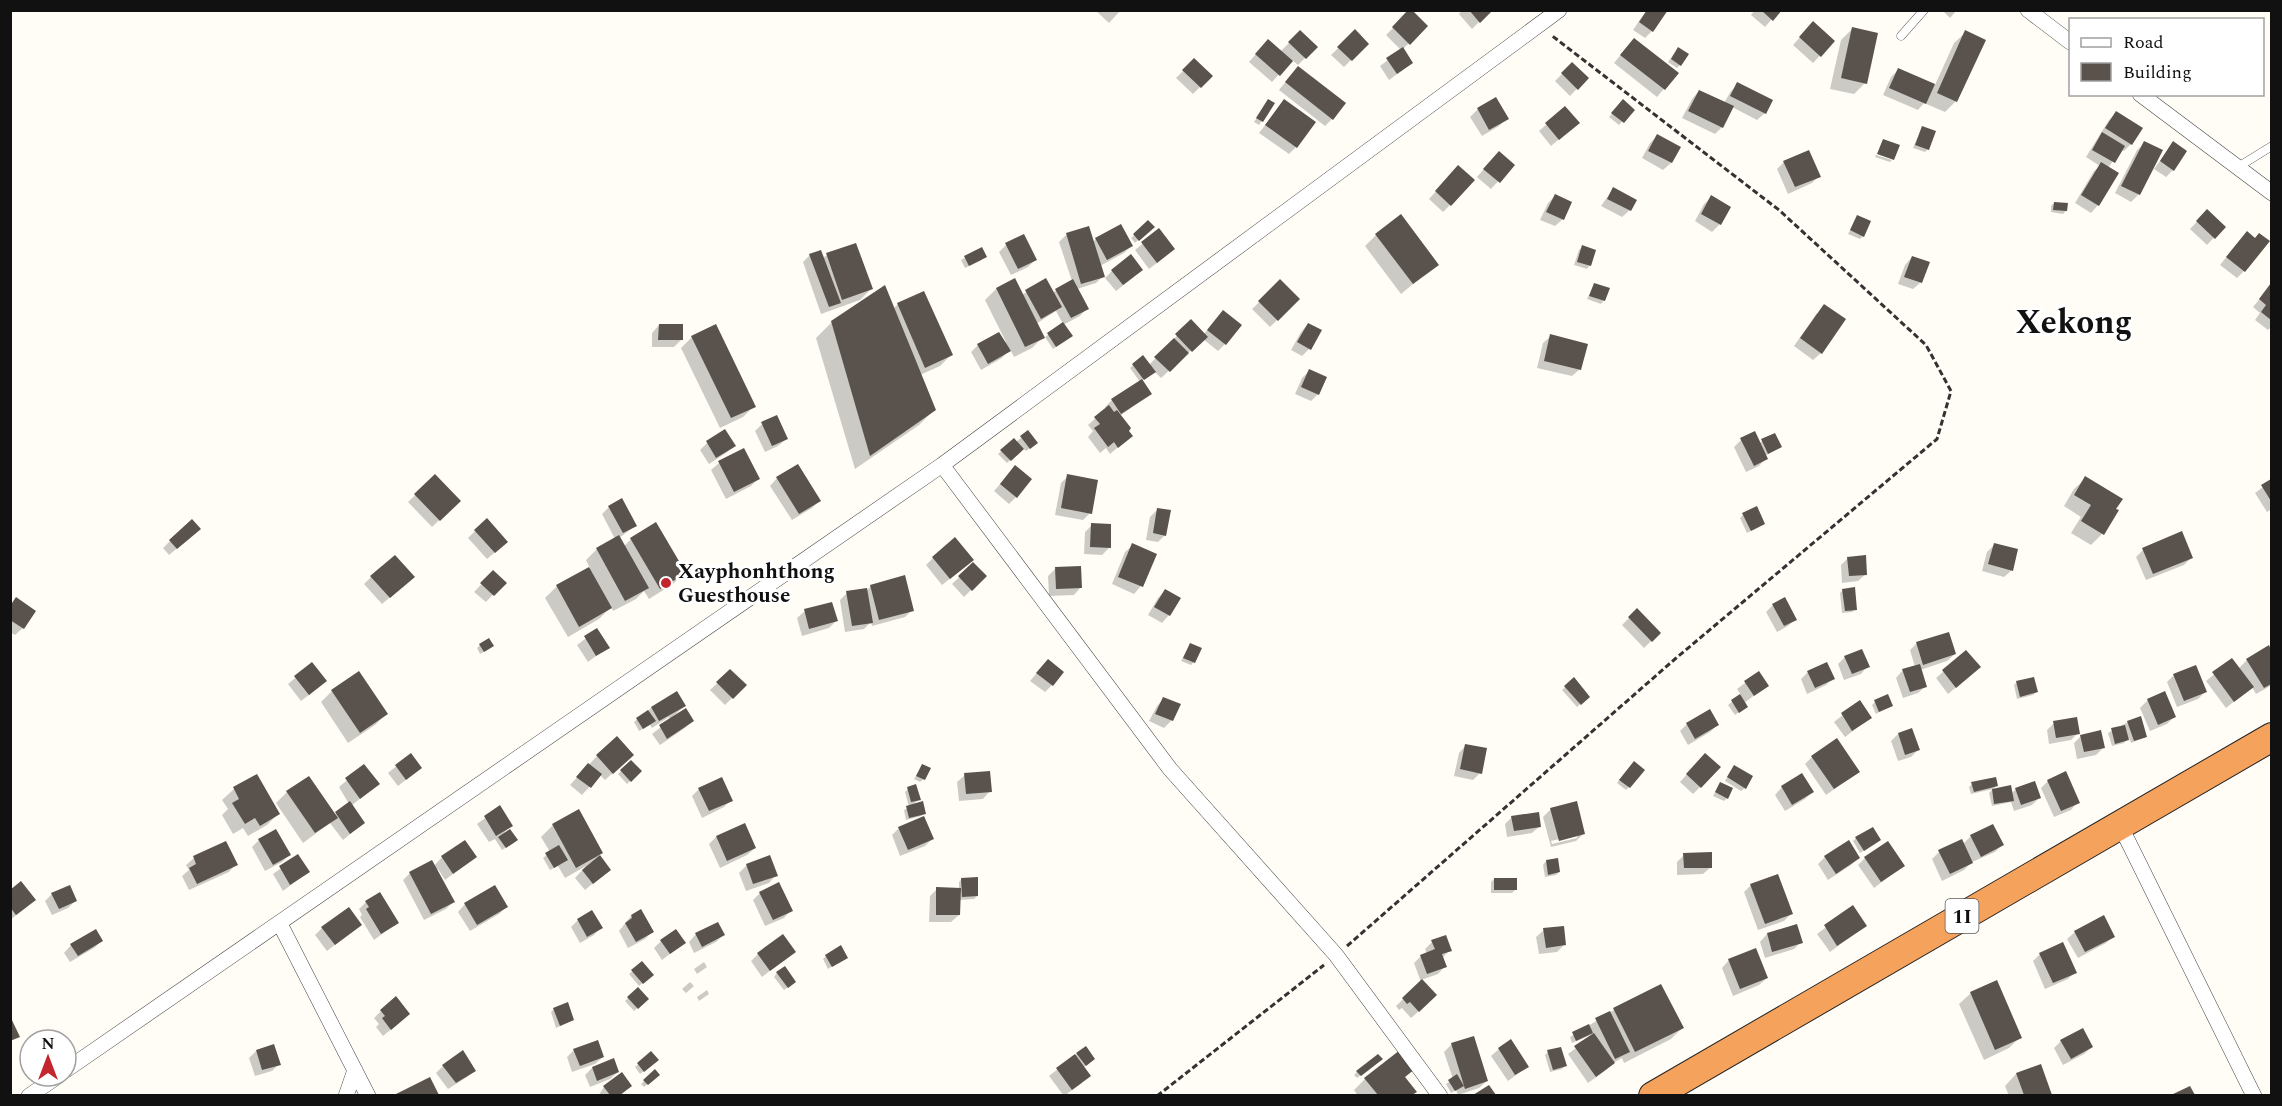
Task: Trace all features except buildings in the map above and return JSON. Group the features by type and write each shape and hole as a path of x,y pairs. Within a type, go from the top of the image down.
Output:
{"highway":[{"name":"1I","path":"1653,1095 2271,737"}],"street":[{"path":"78,1062 942,465 1559,10"},
{"path":"2031,11 2069,41"},
{"path":"2143,96 2271,193"},
{"path":"942,465 1170,769 1336,955 1440,1095"},
{"path":"2120,825 2254,1095"},
{"path":"280,924 368,1095"},
{"path":"345,1095 355,1070"}],"lane":[{"path":"1901,36 1924,10"},
{"path":"2238,167 2271,146"}],"path":[{"path":"1157,1095 1336,955 1675,659 1937,439 1951,391 1926,345 1779,210 1539,26"}],"place":[{"name":"Xayphonhthong Guesthouse","path":"666,583"}],"district":[{"name":"Xekong","path":"2074,321"}]}
